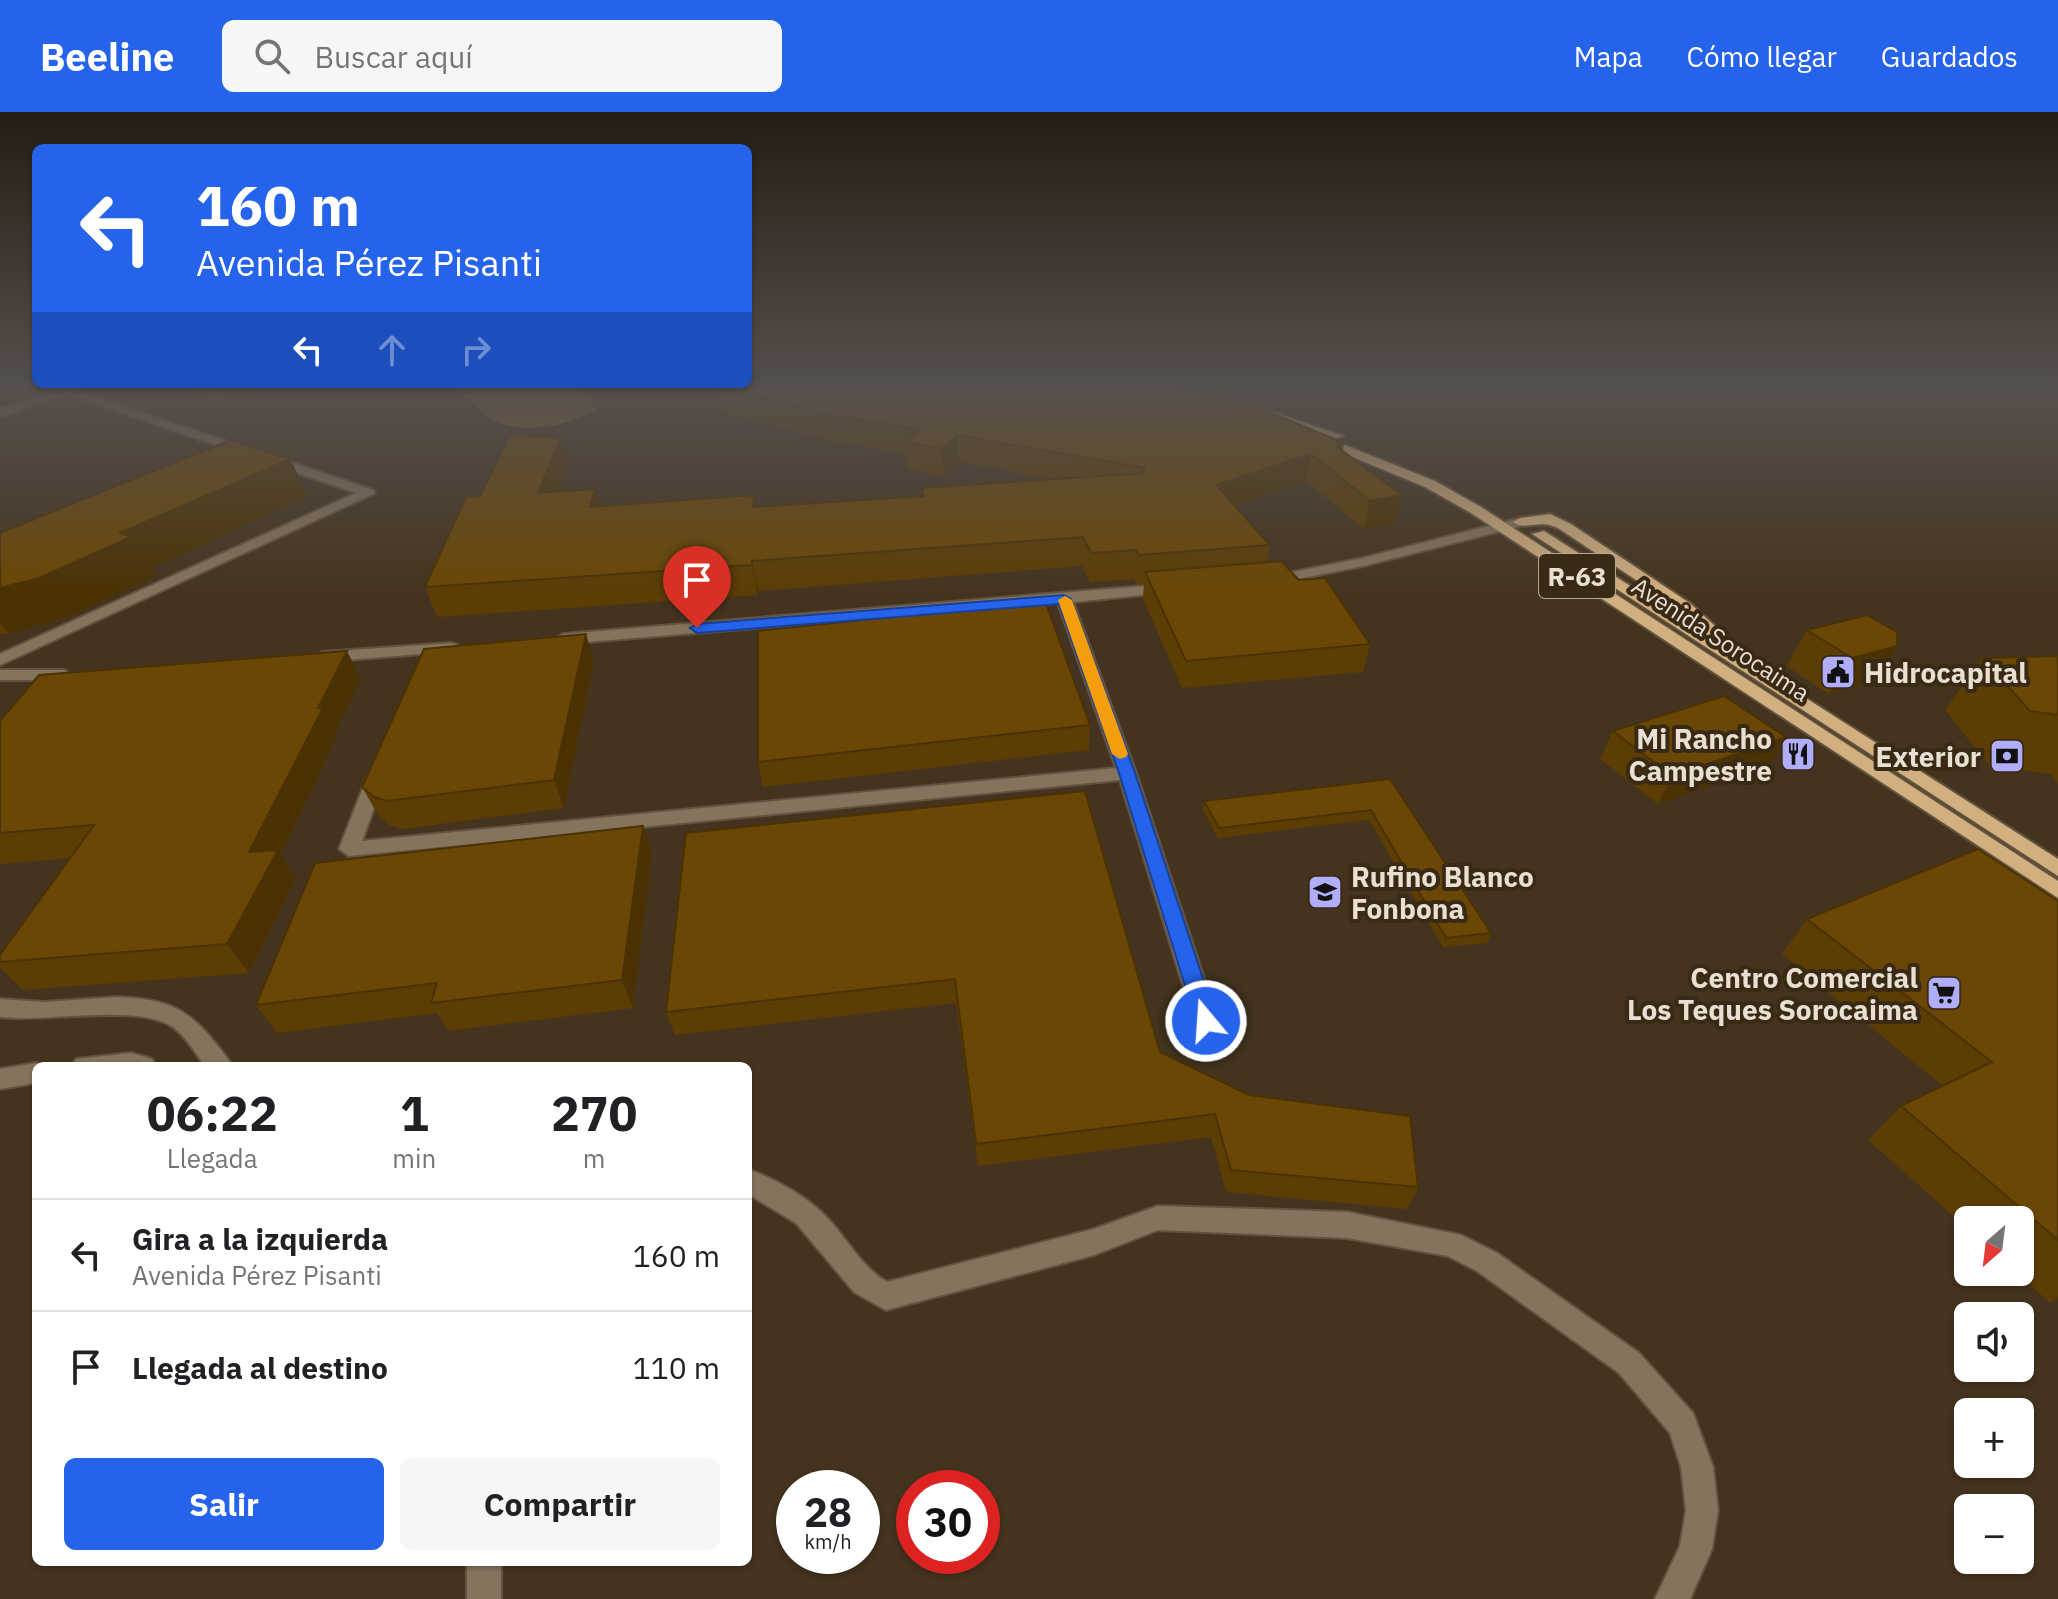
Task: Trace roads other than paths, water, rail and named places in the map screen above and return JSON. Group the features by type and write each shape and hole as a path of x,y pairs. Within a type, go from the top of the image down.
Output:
{"main road":[{"name":"Avenida Sorocaima","path":"1362,455 1430,484 1501,526 2058,891"},
{"name":"Avenida Sorocaima","path":"1388,455 1520,522 1550,518 1566,527 1686,607 1708,627 1710,644 2058,869"}],"street":[{"path":"0,660 368,493 258,455"},
{"path":"1246,583 1278,580 1363,562 1520,522"},
{"path":"547,641 1182,588"},
{"path":"1064,599 1127,773 1206,1021"},
{"path":"298,659 419,658 469,647"},
{"path":"0,675 81,674"},
{"path":"386,750 349,849 1127,773"},
{"path":"0,1008 19,1013 132,1007 163,1011 194,1031 217,1062"},
{"path":"0,1079 32,1074"},
{"path":"752,1183 793,1205 813,1222 866,1288 886,1296 1094,1242 1158,1218 1347,1225 1451,1244 1487,1262 1629,1363 1682,1424 1697,1467 1702,1510 1696,1549 1672,1599"},
{"path":"484,1566 484,1599"}],"place":[{"name":"Hidrocapital","path":"1838,672"},
{"name":"Mi Rancho Campestre","path":"1798,754"},
{"name":"Exterior","path":"2007,756"},
{"name":"Rufino Blanco Fonbona","path":"1325,892"},
{"name":"Centro Comercial Los Teques Sorocaima","path":"1944,993"}]}
